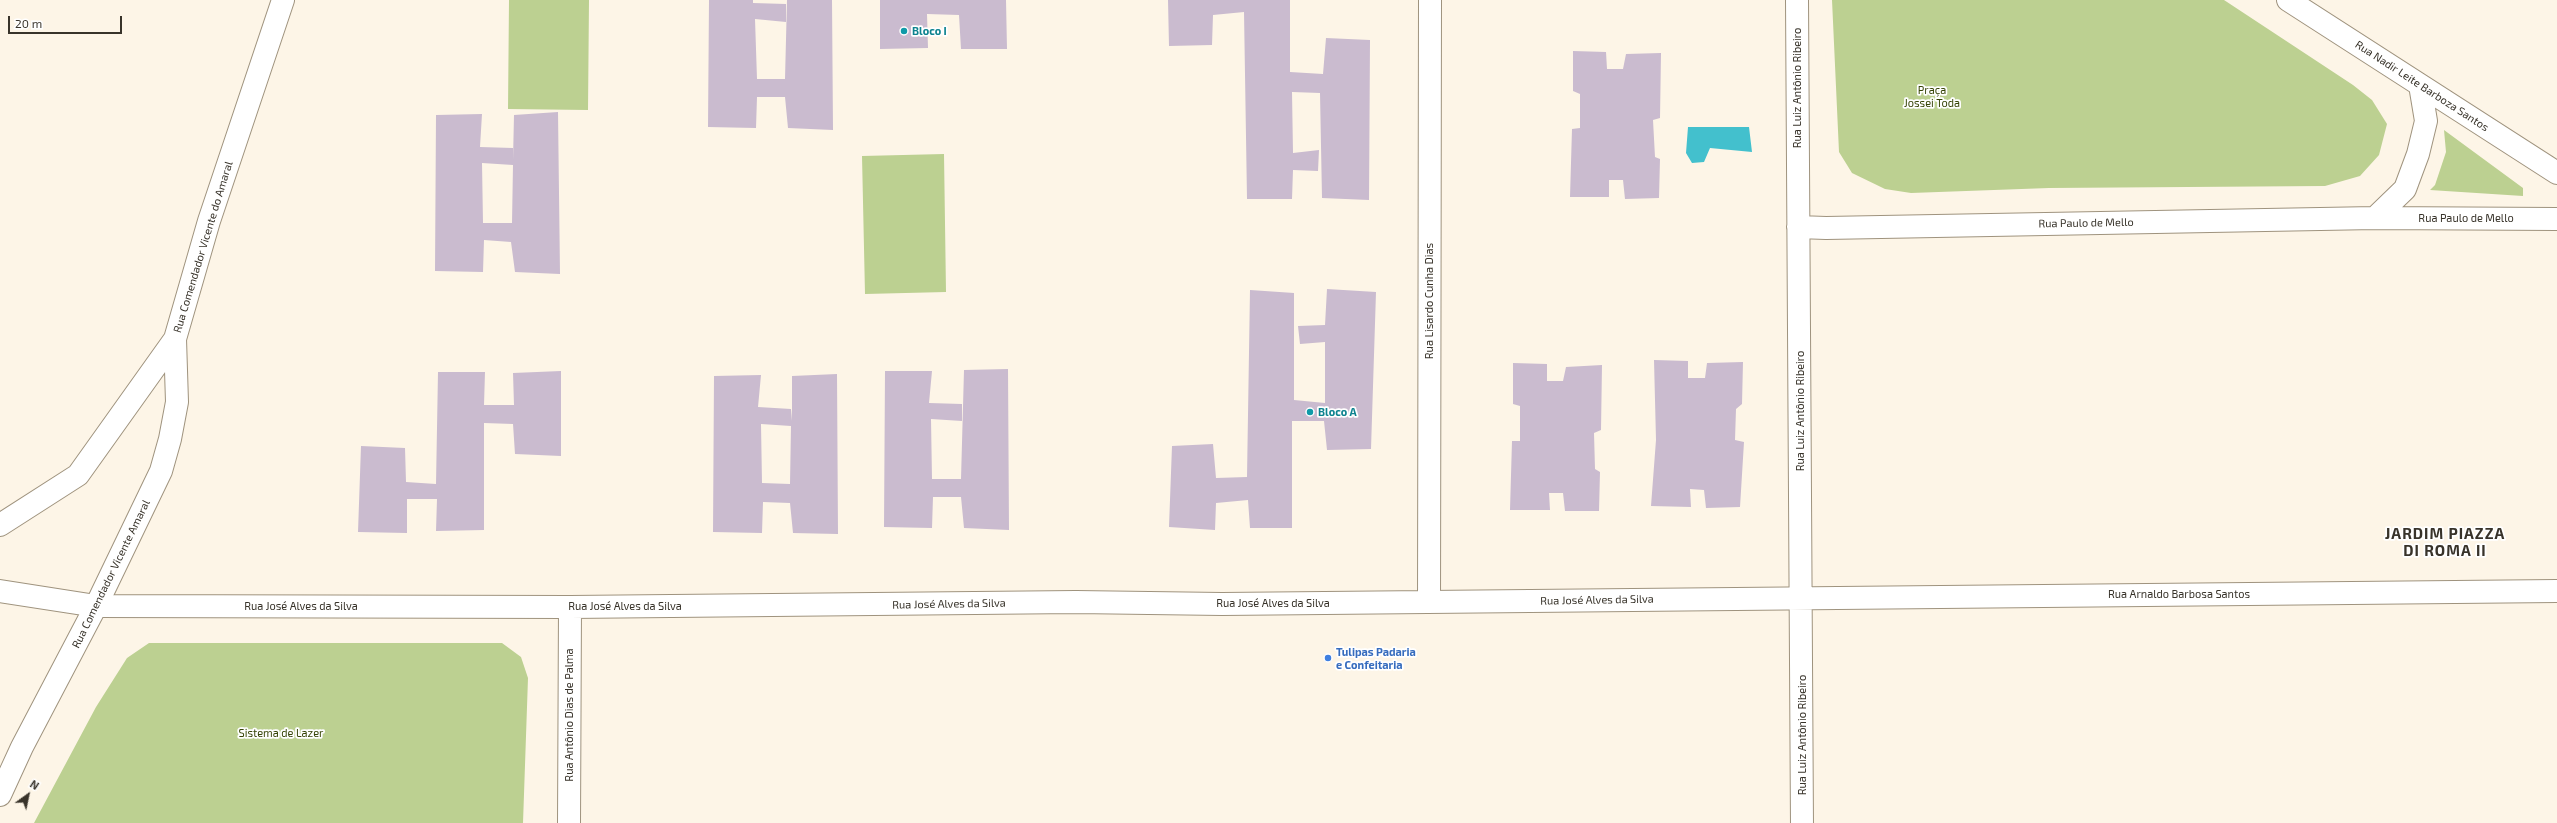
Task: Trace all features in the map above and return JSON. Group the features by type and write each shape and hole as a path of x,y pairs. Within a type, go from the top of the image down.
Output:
{"street":[{"name":"Rua Comendador Vicente do Amaral","path":"0,525 78,475 176,339 209,222 283,0"},
{"name":"Rua Lisardo Cunha Dias","path":"1429,602 1430,0"},
{"name":"Rua Luiz Antônio Ribeiro","path":"1797,0 1802,823"},
{"name":"Rua Nadir Leite Barboza Santos","path":"2288,0 2557,173"},
{"path":"2374,218 2405,189 2418,154 2426,120 2420,85"},
{"name":"Rua Paulo de Mello","path":"1798,227 1826,228 2374,218 2557,219"},
{"name":"Rua Comendador Vicente Amaral","path":"0,795 22,747 96,606 154,485 168,446 177,402 176,339"},
{"name":"Rua José Alves da Silva","path":"0,591 96,606 570,607 1076,602 1222,604 1801,598"},
{"name":"Rua Arnaldo Barbosa Santos","path":"1801,598 2557,591"},
{"name":"Rua Antônio Dias de Palma","path":"569,823 570,607"}],"green space":[{"path":"509,0 589,0 588,110 508,109"},
{"name":"Praça Jossei Toda","path":"1832,0 2224,0 2353,85 2372,100 2387,124 2379,155 2360,176 2325,186 2049,188 1911,193 1885,189 1852,173 1839,152"},
{"path":"2444,130 2523,188 2523,196 2430,190 2435,185 2446,152"},
{"path":"944,154 946,292 865,294 862,156"},
{"name":"Sistema de Lazer","path":"149,643 502,643 521,657 528,678 523,823 34,823 96,707 127,658"}],"water":[{"path":"1688,127 1749,127 1752,152 1710,148 1704,162 1692,163 1686,153"}],"building":[{"path":"709,0 753,0 753,3 786,4 786,22 755,19 757,79 785,79 787,0 832,0 833,130 788,128 785,97 757,97 756,128 708,127"},
{"name":"Bloco I","path":"880,0 1006,0 1007,49 961,49 959,15 927,14 928,48 880,49"},
{"path":"1168,0 1290,0 1290,72 1323,74 1326,38 1370,40 1369,200 1322,198 1320,93 1292,92 1293,153 1319,150 1318,171 1293,170 1292,199 1247,199 1244,12 1213,15 1212,45 1169,46"},
{"path":"1573,51 1606,52 1607,69 1623,69 1626,54 1661,53 1660,118 1653,120 1655,157 1660,159 1659,198 1625,199 1623,180 1609,180 1609,197 1570,197 1572,129 1580,128 1580,94 1573,91"},
{"path":"558,112 560,274 515,272 511,242 484,240 483,272 435,271 436,115 482,114 480,147 513,148 513,160 514,115","holes":["482,163 513,165 512,223 483,223"]},
{"name":"Bloco A","path":"1327,289 1376,292 1371,449 1327,450 1324,421 1292,421 1292,528 1250,528 1248,500 1216,503 1215,530 1169,527 1172,446 1213,444 1216,478 1247,477 1250,290 1294,293 1294,400 1325,403 1325,342 1300,344 1298,326 1325,325"},
{"path":"1654,360 1688,361 1688,378 1705,378 1707,363 1743,362 1742,404 1736,409 1735,440 1744,442 1740,507 1706,508 1704,490 1690,489 1691,507 1651,506 1656,440"},
{"path":"1513,363 1547,364 1547,381 1563,381 1566,367 1602,365 1601,430 1594,433 1595,469 1600,472 1599,511 1565,511 1563,493 1549,493 1550,510 1510,510 1512,441 1520,441 1520,406 1513,404"},
{"path":"1008,369 1009,530 964,528 961,497 933,497 932,528 884,527 885,371 932,371 929,403 962,404 962,421 931,419 932,479 961,479 964,370"},
{"path":"561,371 561,456 515,454 513,424 484,423 484,530 436,531 437,499 407,499 407,533 358,532 361,446 405,448 406,482 436,484 438,372 485,372 484,405 514,405 513,373"},
{"path":"837,374 838,534 793,533 790,503 763,502 762,533 713,532 714,376 761,375 758,407 791,409 792,421 792,376","holes":["761,424 791,426 790,484 762,483"]}],"place":[{"name":"Bloco I","path":"904,31"},
{"name":"Bloco A","path":"1310,412"},
{"name":"Tulipas Padaria e Confeitaria","path":"1328,658"}],"district":[{"name":"JARDIM PIAZZA DI ROMA II","path":"2445,542"}]}
